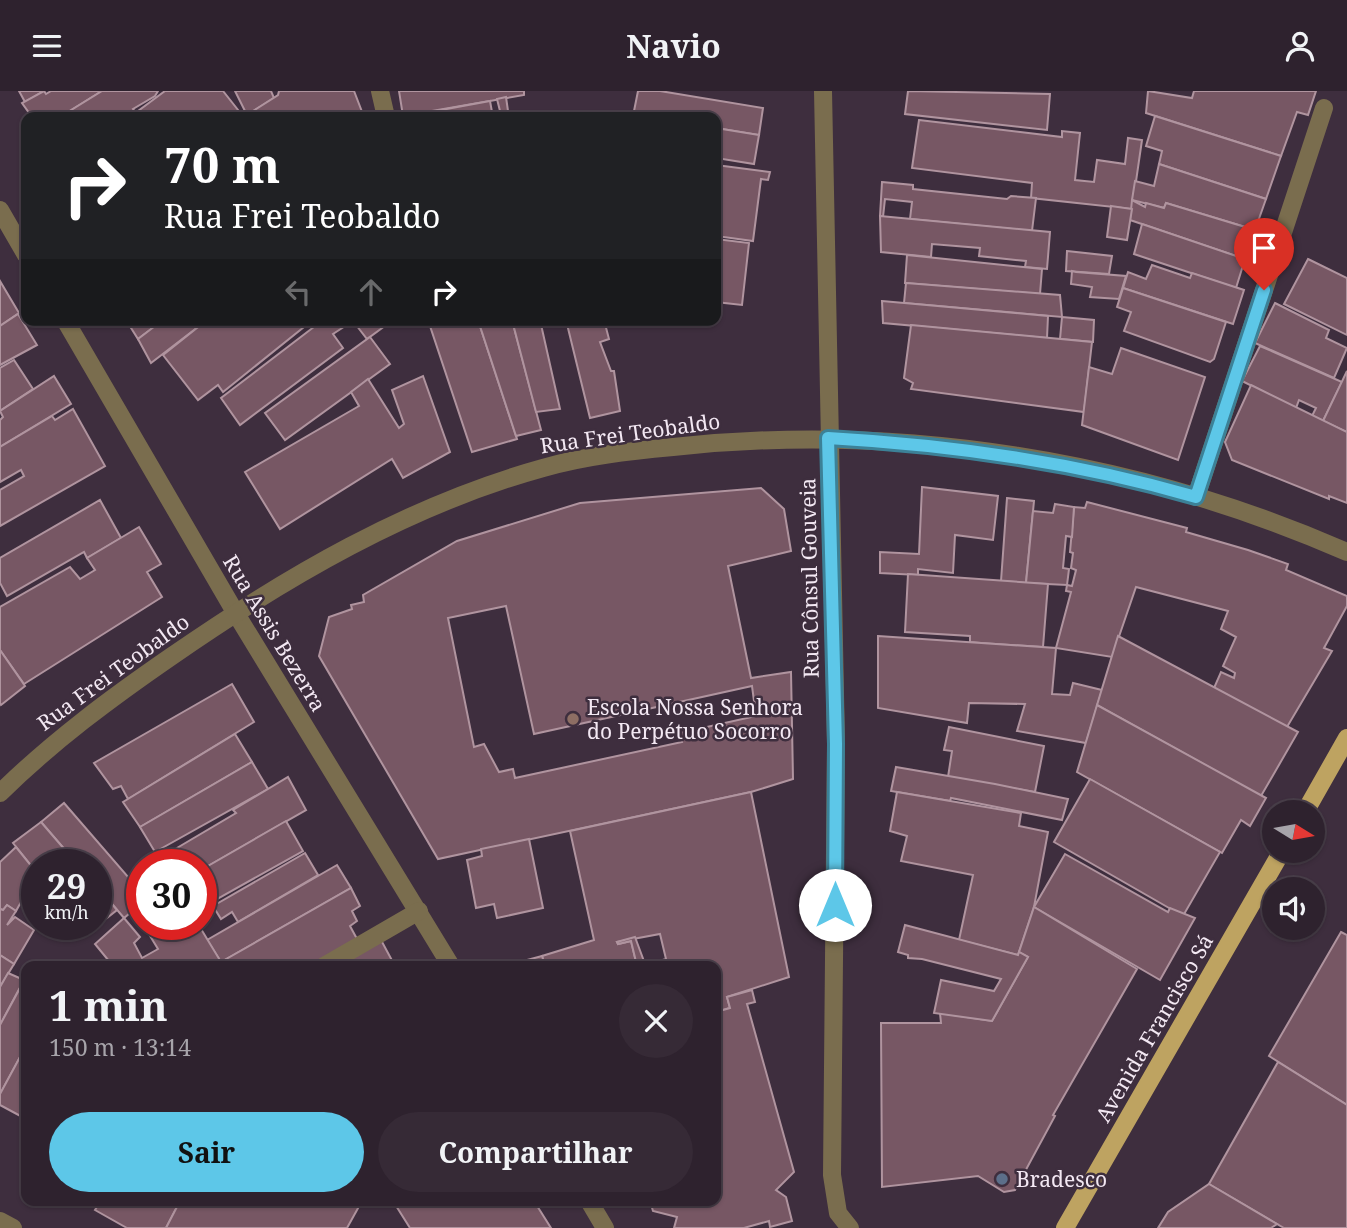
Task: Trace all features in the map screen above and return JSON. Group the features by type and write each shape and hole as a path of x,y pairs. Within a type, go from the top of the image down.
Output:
{"main road":[{"path":"1311,800 1347,738"},
{"name":"Avenida Francisco Sá","path":"1065,1228 1275,863"}],"street":[{"path":"380,91 385,112"},
{"name":"Rua Cônsul Gouveia","path":"823,91 836,744 832,1175 838,1213 850,1228"},
{"path":"1196,497 1324,109"},
{"path":"0,210 21,246"},
{"name":"Rua Assis Bezerra","path":"68,326 235,612 448,961"},
{"name":"Rua Frei Teobaldo","path":"0,793 45,748 235,612 360,540 475,489 546,466 640,450 729,441 828,438 926,443 1022,457 1196,497 1243,511 1347,552"},
{"path":"333,961 419,911"},
{"path":"592,1206 605,1228"},
{"path":"0,1220 13,1228"}],"building":[{"path":"19,91 44,91 25,102"},
{"path":"44,91 46,94 51,91 102,91 68,112 28,112 22,103"},
{"path":"102,91 158,91 155,96 133,109 135,112 68,112"},
{"path":"165,91 223,91 240,112 137,112"},
{"path":"235,91 271,91 274,98 252,112 246,112"},
{"path":"279,91 354,91 362,112 252,112 278,95"},
{"path":"399,91 524,91 524,95 426,112 402,112"},
{"path":"638,91 660,91 763,108 759,135 721,129 721,112 634,112"},
{"path":"908,91 1050,94 1047,130 905,114"},
{"path":"1148,91 1192,98 1194,91 1316,91 1308,115 1297,112 1281,156 1146,113"},
{"path":"506,97 508,111 492,112 500,111 497,99"},
{"path":"490,101 492,112 430,112"},
{"path":"1155,116 1281,156 1266,199 1159,164 1162,151 1146,146"},
{"path":"919,120 1062,137 1062,131 1080,133 1075,180 1094,182 1097,160 1125,164 1128,138 1142,140 1132,209 1031,198 1032,183 912,168"},
{"path":"721,129 759,135 754,164 721,159"},
{"path":"1159,164 1266,199 1255,230 1166,203 1164,208 1132,200 1135,181 1154,186"},
{"path":"721,166 770,172 768,180 761,179 753,241 721,237"},
{"path":"882,182 913,185 913,189 1007,199 1011,196 1036,198 1032,231 910,219 912,202 885,199 883,217 880,216"},
{"path":"1132,200 1145,207 1146,203 1164,208 1166,203 1255,230 1245,259 1130,220"},
{"path":"1111,206 1132,209 1127,240 1107,237"},
{"path":"880,216 1050,232 1047,269 1025,267 1026,261 979,256 980,248 932,244 931,257 881,252"},
{"path":"1142,224 1245,259 1236,288 1134,254"},
{"path":"721,240 749,243 742,305 721,303"},
{"path":"1067,251 1112,256 1109,274 1066,271"},
{"path":"907,255 1042,269 1040,294 905,283"},
{"path":"1308,259 1347,278 1347,335 1284,304"},
{"path":"1152,265 1190,278 1192,273 1244,290 1233,324 1123,288 1128,272 1146,279"},
{"path":"1072,271 1126,276 1119,299 1090,297 1092,287 1071,284"},
{"path":"0,281 19,313 0,326"},
{"path":"906,283 1060,295 1062,317 904,303"},
{"path":"1123,288 1226,322 1214,359 1210,362 1124,331 1131,312 1117,307"},
{"path":"882,301 1048,316 1047,338 883,323"},
{"path":"1275,303 1329,330 1326,338 1347,348 1334,378 1255,343"},
{"path":"18,314 21,326 25,326 37,345 0,365 0,326"},
{"path":"1062,317 1094,320 1093,342 1060,339"},
{"path":"911,325 1092,342 1084,412 911,389 913,383 904,378"},
{"path":"130,326 155,326 138,339"},
{"path":"155,326 199,326 151,363 138,339"},
{"path":"199,326 304,327 223,392 218,385 198,400 163,355"},
{"path":"315,326 345,326 333,334 343,348 240,425 221,398"},
{"path":"357,326 385,326 367,339"},
{"path":"430,326 480,326 517,439 472,452"},
{"path":"480,326 514,326 541,430 516,436"},
{"path":"514,326 541,326 560,409 536,412"},
{"path":"567,326 606,326 609,339 600,342 611,371 614,371 620,411 590,418"},
{"path":"370,337 390,364 285,440 265,413"},
{"path":"1260,346 1342,382 1323,421 1312,416 1316,408 1299,400 1296,408 1242,381"},
{"path":"1121,348 1205,377 1178,460 1082,425 1089,367 1112,374"},
{"path":"14,360 33,389 0,411 0,368"},
{"path":"1347,371 1347,432 1323,421"},
{"path":"54,376 71,404 0,447 0,420 3,417 0,411"},
{"path":"423,376 450,452 403,478 392,459 280,529 245,472 359,406 351,392 368,379 399,428 404,424 392,390"},
{"path":"1251,385 1347,432 1347,503 1329,496 1329,499 1232,460 1225,442"},
{"path":"73,409 105,466 0,526 0,490 24,476 21,470 0,482 0,447 52,416 55,420"},
{"path":"922,487 998,496 993,540 955,535 953,573 918,569 918,575 880,573 880,552 919,554"},
{"name":"Escola Nossa Senhora do Perpétuo Socorro","path":"761,488 784,509 791,551 728,566 751,678 791,672 793,779 751,792 438,859 319,656 329,617 352,609 351,605 364,602 363,595 457,541 580,503","holes":["506,606 534,734 752,686 756,716 680,733 682,742 515,778 513,769 499,772 484,744 474,747 448,618"]},
{"path":"1007,498 1034,501 1026,583 1001,581"},
{"path":"100,500 121,538 87,558 84,552 7,596 0,583 0,558"},
{"path":"1087,502 1187,528 1186,532 1288,564 1286,570 1347,596 1347,606 1324,648 1332,651 1287,727 1214,688 1221,672 1234,678 1235,673 1223,666 1236,637 1221,629 1228,611 1136,587 1112,657 1056,648 1071,592 1066,591 1067,585 1072,586 1076,570 1071,568 1073,553 1070,552 1074,507 1085,508"},
{"path":"1055,504 1074,507 1072,537 1066,536 1063,568 1069,569 1067,585 1026,583 1033,511 1053,513"},
{"path":"139,527 161,564 147,572 162,597 24,684 0,650 0,607 70,567 80,579 95,570 87,558"},
{"path":"908,574 1048,584 1043,647 970,642 970,636 905,632"},
{"path":"878,636 1056,648 1052,694 1070,695 1073,683 1102,690 1086,743 1017,731 1025,704 969,703 967,723 878,708"},
{"path":"1118,636 1298,732 1261,796 1097,705"},
{"path":"0,650 25,686 1,705 0,703"},
{"path":"232,684 254,722 128,799 121,786 113,789 94,763"},
{"path":"1097,705 1266,798 1262,800 1250,826 1241,820 1222,853 1077,772"},
{"path":"949,727 1044,746 1035,792 948,777 952,751 944,750"},
{"path":"235,734 252,762 140,827 123,802"},
{"path":"252,762 268,789 160,849 153,849 140,827"},
{"path":"896,767 1068,799 1062,820 951,798 950,801 891,791"},
{"path":"288,777 306,810 217,861 217,849 175,849 236,813 233,810"},
{"path":"1090,779 1220,852 1183,916 1054,842"},
{"path":"751,792 789,977 727,997 730,1008 721,1011 721,961 659,961 666,959 660,934 617,942 631,941 636,961 544,961 542,956 594,940 570,831"},
{"path":"897,792 1021,813 1019,826 1048,832 1034,907 1018,955 959,940 973,875 901,861 907,836 890,831"},
{"path":"64,803 104,849 64,849 41,822"},
{"path":"286,821 303,851 217,899 217,861"},
{"path":"41,822 64,849 21,849 21,853 13,843"},
{"path":"529,839 543,908 497,918 494,904 476,908 467,860 482,856 481,849"},
{"path":"16,847 21,853 21,902 16,911 7,905 3,910 0,909 0,862"},
{"path":"305,853 318,875 238,922 232,912 221,919 217,912 217,904"},
{"path":"1065,854 1168,912 1170,908 1195,918 1160,980 1034,907"},
{"path":"112,858 126,875 124,918 112,904"},
{"path":"337,865 351,888 220,961 207,940 217,940 217,934"},
{"path":"351,888 360,906 352,911 357,921 350,926 357,939 320,961 223,961"},
{"path":"7,905 16,911 7,925 15,917 21,921 21,940 28,940 14,964 0,955 0,909 3,910"},
{"path":"1034,907 1137,969 1053,1115 1055,1116 1015,1190 1004,1192 978,1176 882,1187 881,1023 941,1023 940,1013 992,1021 1028,957 1019,952"},
{"path":"124,918 126,940 137,940 134,943 142,958 158,949 152,940 208,940 220,961 109,961 95,944 99,940 112,940 112,929"},
{"path":"905,925 1018,955 1019,952 1028,957 992,1021 934,1013 941,980 994,991 1001,979 922,959 908,958 908,955 898,952"},
{"path":"1341,932 1347,935 1347,1105 1269,1056"},
{"path":"635,937 644,961 636,961 631,941 617,942"},
{"path":"381,940 392,961 345,961"},
{"path":"0,955 14,964 0,987"},
{"path":"542,956 544,961 523,961"},
{"path":"8,973 21,979 21,986 0,1025 0,987"},
{"path":"21,986 21,1055 0,1094 0,1025"},
{"path":"752,990 755,1002 747,1004 794,1172 776,1190 786,1197 792,1221 770,1227 769,1221 744,1228 674,1228 677,1217 653,1211 652,1206 721,1206 721,1011 730,1008 727,997"},
{"path":"21,1055 21,1116 0,1105 0,1094"},
{"path":"1278,1062 1347,1105 1347,1228 1284,1228 1209,1184"},
{"path":"1209,1184 1277,1224 1271,1228 1158,1228 1168,1212"},
{"path":"98,1206 177,1206 166,1228 127,1228 95,1210"},
{"path":"177,1206 359,1206 347,1228 166,1228"},
{"path":"396,1206 537,1206 551,1228 410,1228"}],"place":[{"name":"Escola Nossa Senhora do Perpétuo Socorro","path":"573,719"},
{"name":"Bradesco","path":"1002,1179"}],"route":[{"path":"835,905 836,744 828,438 926,443 1022,457 1155,485 1196,497 1264,290"}]}
